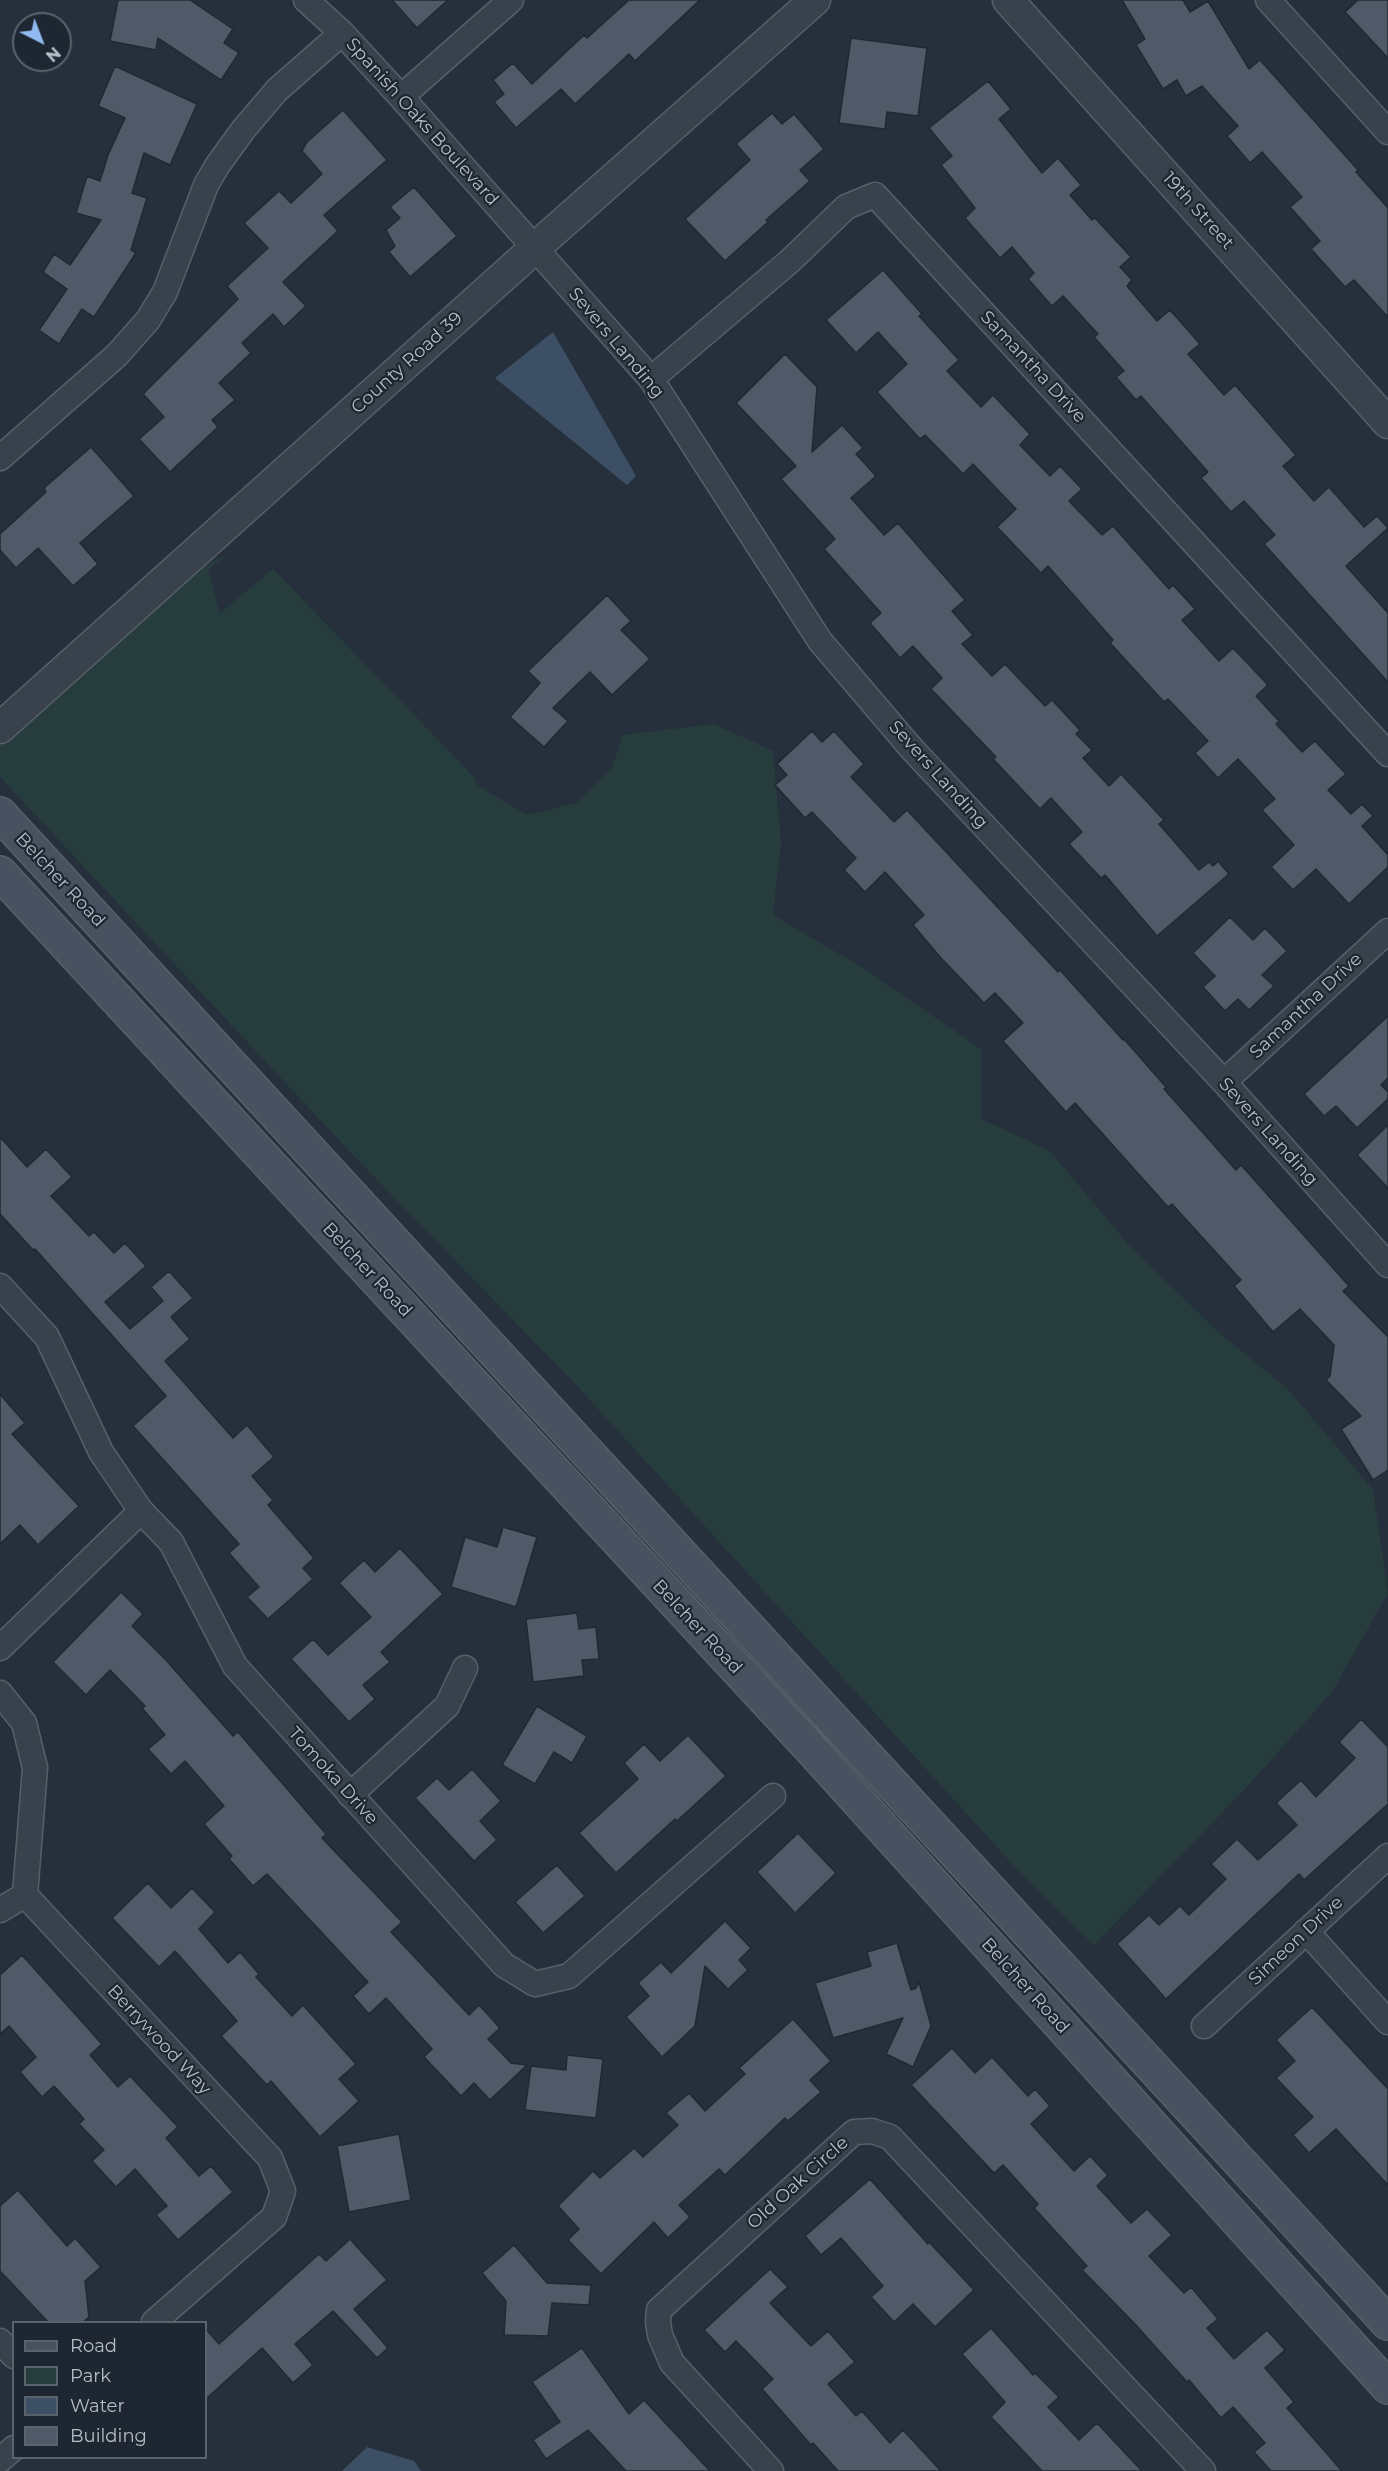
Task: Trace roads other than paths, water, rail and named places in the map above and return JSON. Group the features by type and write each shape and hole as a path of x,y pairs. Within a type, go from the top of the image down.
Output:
{"main road":[{"name":"Belcher Road","path":"0,814 1388,2323"},
{"name":"Belcher Road","path":"0,873 804,1742 1388,2387"}],"street":[{"name":"Spanish Oaks Boulevard","path":"306,0 342,33 536,247"},
{"path":"401,97 512,0"},
{"name":"County Road 39","path":"0,728 815,0"},
{"name":"19th Street","path":"1008,0 1388,423"},
{"path":"1268,0 1388,132"},
{"path":"0,458 117,355 148,320 165,292 206,185 217,166 277,90 342,33"},
{"name":"Samantha Drive","path":"651,379 790,261 846,207 875,195 1388,754"},
{"name":"Severs Landing","path":"536,247 651,379 820,641 912,749 1224,1082 1388,1265"},
{"name":"Samantha Drive","path":"1224,1082 1388,931"},
{"name":"Tomoka Drive","path":"0,1287 47,1337 101,1452 141,1511 171,1542 235,1666 504,1965 535,1984 569,1976 773,1796"},
{"path":"0,1648 141,1511"},
{"path":"350,1795 447,1706 465,1668"},
{"path":"0,1693 24,1723 35,1767 25,1895 0,1910"},
{"name":"Simeon Drive","path":"1204,2026 1388,1856"},
{"name":"Berrywood Way","path":"25,1895 270,2158 283,2191 274,2217 154,2321"},
{"path":"1306,1931 1388,2022"},
{"name":"Old Oak Circle","path":"771,2471 672,2363 660,2335 659,2310 854,2132 873,2131 890,2137 1203,2471"},
{"path":"0,2341 12,2354"},
{"path":"0,2460 12,2450"}],"water":[{"path":"553,332 636,476 627,485 495,378"},
{"path":"367,2447 414,2461 421,2471 342,2471"}]}
